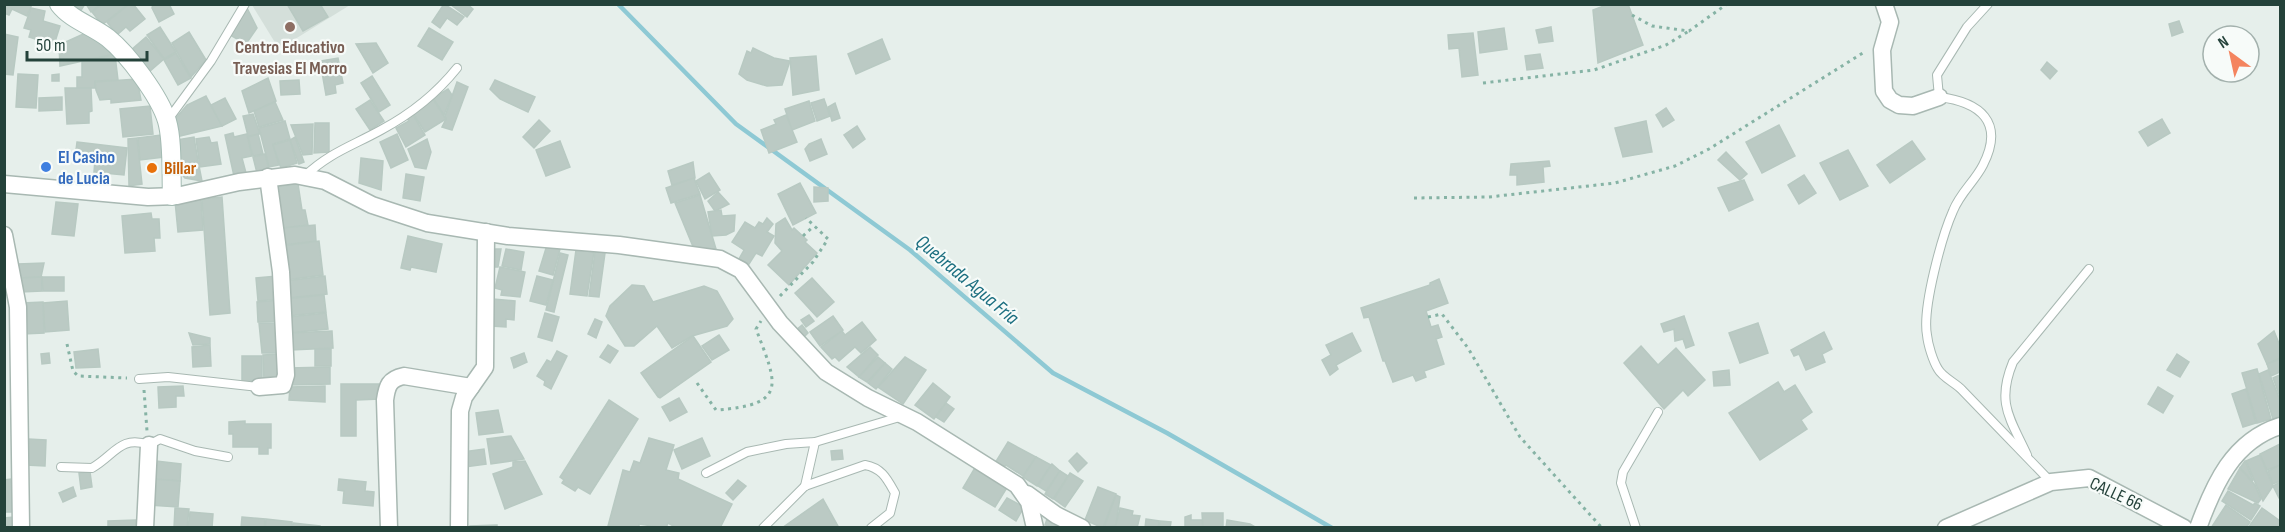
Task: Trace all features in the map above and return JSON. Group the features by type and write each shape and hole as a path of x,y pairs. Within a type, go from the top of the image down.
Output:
{"street":[{"path":"59,4 65,12 96,28 119,47 136,68 167,121 172,196"},
{"path":"1884,4 1890,22 1882,50 1882,81 1890,100 1899,105 1913,106 1938,96"},
{"path":"4,184 148,197 172,196 268,177 305,176 325,181 396,214 428,223 486,232 619,245 720,259 741,270 806,353 826,372 995,469 1041,505 1082,528"},
{"path":"259,387 283,385 286,375 281,272 268,177"},
{"path":"459,528 460,411 471,387 485,367 486,232"},
{"path":"4,235 18,307 21,528"},
{"path":"389,528 385,400 388,384 395,378 404,376 471,387"},
{"path":"2198,528 2223,472 2244,445 2280,426"},
{"path":"145,528 149,445"},
{"name":"CALLE 66","path":"1957,526 2051,482 2089,478 2184,528"},
{"path":"1017,485 1029,502 1035,528"}],"lane":[{"path":"167,121 211,61 245,4"},
{"path":"1988,4 1967,27 1937,75 1938,96 1962,99 1976,107 1992,128 1991,142 1982,167 1967,185 1953,211 1929,295 1926,334 1939,371 1959,387 2051,482"},
{"path":"305,176 322,160 382,130 423,101 444,85 457,68"},
{"path":"2030,461 2004,402 2005,381 2013,362 2089,269"},
{"path":"139,379 168,377 259,387"},
{"path":"1636,528 1621,483 1623,472 1658,412"},
{"path":"706,473 747,452 786,444 815,442 904,416"},
{"path":"61,467 92,468 122,444 137,441 149,445 160,439 195,451 228,457"},
{"path":"805,486 815,442"},
{"path":"763,528 805,486 865,465 875,467 882,472 896,493 890,513 871,528"}],"path":[{"path":"1483,83 1594,70 1666,45 1727,4"},
{"path":"1632,15 1652,26 1689,31"},
{"path":"1414,198 1489,197 1615,183 1675,166 1709,149 1868,50 1882,50"},
{"path":"697,383 716,410 759,403 768,397 773,389 774,380 756,329 767,306 789,287 823,249 828,239 806,218"},
{"path":"803,236 814,226"},
{"path":"1428,317 1442,314 1468,348 1520,437 1602,528"},
{"path":"67,344 73,370 78,376 139,379 144,387 149,445"}],"shaded area":[{"name":"Centro Educativo Travesias El Morro","path":"252,5 350,5 279,49"}],"building":[{"path":"5,4 32,4 27,16 12,9 9,15 4,13"},
{"path":"70,4 85,4 80,12"},
{"path":"86,4 101,4 91,12"},
{"path":"102,4 125,4 126,6 102,25 92,12"},
{"path":"129,4 133,4 145,19 130,31 126,27 117,35 107,22"},
{"path":"153,4 169,4 174,14 159,22 152,8"},
{"path":"287,4 320,4 328,17 303,31"},
{"path":"444,4 464,17 457,25 447,18 440,28 432,22"},
{"path":"450,4 467,4 473,9 467,17"},
{"path":"1609,4 1628,4 1643,45 1598,63 1593,10"},
{"path":"31,8 45,11 43,21 60,26 54,45 29,37 31,30 24,28"},
{"path":"247,8 257,28 246,44 230,35"},
{"path":"2179,21 2183,32 2172,36 2169,24"},
{"path":"160,27 176,52 164,59 147,35"},
{"path":"1551,27 1553,41 1539,43 1536,30"},
{"path":"429,28 453,42 442,60 418,46"},
{"path":"1504,28 1507,49 1480,53 1478,32"},
{"path":"88,32 114,54 60,66 59,45"},
{"path":"189,32 206,60 191,77 172,43"},
{"path":"1473,33 1478,75 1462,77 1459,48 1449,49 1448,35"},
{"path":"4,34 18,37 13,75 4,74"},
{"path":"146,37 164,59 149,72 131,50"},
{"path":"882,39 890,59 856,74 848,54"},
{"path":"376,43 388,63 373,73 356,44"},
{"path":"331,44 331,51 324,52 323,45"},
{"path":"753,48 774,58 790,61 782,85 767,86 747,80 739,74 747,51 751,53"},
{"path":"176,53 191,78 178,85 164,60"},
{"path":"1540,54 1543,68 1527,70 1525,56"},
{"path":"115,55 118,80 95,81 95,88 77,88 77,77 82,77 82,61"},
{"path":"816,56 819,90 793,95 790,58"},
{"path":"338,58 343,83 335,85 336,93 326,95 320,61"},
{"path":"2047,62 2057,71 2050,79 2041,70"},
{"path":"18,74 38,75 36,108 16,107"},
{"path":"59,74 59,81 52,81 52,75"},
{"path":"372,76 390,105 379,112 361,83"},
{"path":"268,78 276,101 249,113 242,91"},
{"path":"137,79 141,100 111,103 111,99 100,100 95,82"},
{"path":"299,80 300,94 281,95 280,81"},
{"path":"495,80 535,97 528,112 500,99 490,89"},
{"path":"457,82 468,87 452,130 442,127"},
{"path":"65,88 91,88 92,111 89,112 89,123 67,124"},
{"path":"448,89 452,95 444,115 433,98"},
{"path":"206,96 222,126 172,138 176,118 187,105"},
{"path":"62,97 62,110 39,111 39,98"},
{"path":"225,98 236,119 222,126 211,105"},
{"path":"433,99 446,119 425,132 412,112"},
{"path":"824,99 830,116 817,121 811,103"},
{"path":"370,100 384,121 370,130 356,109"},
{"path":"809,101 815,121 792,130 785,109"},
{"path":"275,102 283,120 259,127 254,111"},
{"path":"835,103 840,118 832,121 828,107"},
{"path":"150,106 153,134 123,137 120,109"},
{"path":"1666,108 1674,120 1663,127 1656,115"},
{"path":"412,113 425,135 406,147 396,128 409,121 406,117"},
{"path":"253,114 260,134 248,136 243,116"},
{"path":"786,115 797,142 769,153 761,130 776,124 774,120"},
{"path":"2162,119 2170,133 2148,146 2139,132"},
{"path":"539,120 550,131 534,148 523,137"},
{"path":"285,121 290,139 273,144 279,165 269,167 259,128"},
{"path":"1646,121 1652,152 1623,157 1615,128"},
{"path":"315,123 329,123 329,152 314,153"},
{"path":"313,124 312,154 303,155 291,125"},
{"path":"1779,125 1795,156 1762,173 1746,142"},
{"path":"857,126 865,139 853,148 844,135"},
{"path":"233,133 234,137 247,134 252,156 242,158 246,173 234,176 225,135"},
{"path":"258,134 263,154 253,156 248,137"},
{"path":"397,134 408,160 391,168 380,142"},
{"path":"161,135 164,157 140,160 138,138"},
{"path":"194,137 198,161 173,165 170,141"},
{"path":"209,137 211,143 217,142 221,164 200,167 196,139"},
{"path":"295,137 304,162 299,164 290,140"},
{"path":"137,138 142,184 129,186 128,139"},
{"path":"427,139 431,152 426,169 415,167 408,149"},
{"path":"821,139 827,154 810,161 805,149 809,144"},
{"path":"290,140 297,163 281,168 273,145"},
{"path":"560,141 570,167 546,176 536,150"},
{"path":"1912,141 1925,159 1890,183 1877,165"},
{"path":"77,142 127,148 124,175 94,172 95,160 75,158"},
{"path":"1848,150 1868,186 1840,200 1820,163"},
{"path":"1726,152 1747,174 1740,180 1718,160"},
{"path":"265,154 269,170 257,173 253,157"},
{"path":"361,158 383,161 381,190 359,183"},
{"path":"198,161 202,181 185,178 173,165"},
{"path":"1549,161 1550,166 1543,167 1544,182 1517,185 1517,175 1510,175 1511,164"},
{"path":"693,162 695,178 672,185 668,171"},
{"path":"709,173 720,190 705,199 696,181"},
{"path":"406,174 424,177 420,201 403,198"},
{"path":"1804,175 1816,193 1799,204 1788,185"},
{"path":"694,178 700,194 671,203 666,188"},
{"path":"1744,180 1753,200 1729,211 1718,188"},
{"path":"800,183 816,213 793,225 778,194"},
{"path":"298,184 302,210 305,210 308,225 283,228 276,187"},
{"path":"814,187 828,188 828,201 814,202"},
{"path":"718,192 729,204 715,211 708,201"},
{"path":"700,195 716,249 694,249 675,203"},
{"path":"222,197 230,313 210,315 202,199"},
{"path":"201,199 203,230 178,232 175,201"},
{"path":"56,202 78,204 74,236 52,234"},
{"path":"721,210 722,216 735,215 734,231 726,235 712,236 708,212"},
{"path":"151,213 152,219 159,219 160,238 154,238 155,251 125,253 122,216"},
{"path":"767,218 773,224 767,232 774,236 762,256 756,253 749,264 739,259 744,250 732,242 745,222 755,228 759,222 763,224"},
{"path":"785,218 792,230 794,228 817,253 789,285 768,265 782,251 775,243 776,224"},
{"path":"315,225 316,241 283,245 282,228"},
{"path":"408,236 442,244 436,272 411,267 410,270 401,268"},
{"path":"319,241 323,275 286,280 282,246"},
{"path":"547,245 560,249 553,275 539,271"},
{"path":"489,249 501,249 498,267 490,267"},
{"path":"506,249 524,252 521,270 502,266"},
{"path":"576,250 594,252 587,296 570,294"},
{"path":"595,252 605,253 599,297 589,296"},
{"path":"560,253 568,255 554,312 546,310"},
{"path":"44,263 41,277 19,278 18,264"},
{"path":"500,267 525,272 520,297 501,295 502,290 495,288"},
{"path":"277,276 279,299 258,301 256,278"},
{"path":"325,276 327,294 287,298 285,281"},
{"path":"537,276 553,280 546,305 530,301"},
{"path":"42,277 42,291 21,292 20,278"},
{"path":"42,277 64,277 64,291 43,291"},
{"path":"812,278 834,302 817,317 795,293"},
{"path":"1439,279 1448,303 1426,311 1431,327 1438,325 1442,337 1436,339 1444,364 1424,371 1426,377 1416,381 1413,375 1393,382 1385,361 1383,361 1369,317 1364,318 1361,308 1430,285"},
{"path":"632,285 644,286 653,302 704,286 717,291 733,319 727,326 692,336 672,348 657,326 634,346 625,346 606,316 610,306"},
{"path":"324,295 326,312 287,316 285,299"},
{"path":"493,299 515,301 514,320 506,319 506,327 491,326"},
{"path":"280,300 281,321 258,322 257,302"},
{"path":"67,301 69,330 45,332 43,303"},
{"path":"43,302 44,333 23,334 22,303"},
{"path":"326,313 328,329 289,333 288,317"},
{"path":"545,313 559,317 552,341 538,337"},
{"path":"809,315 814,321 806,327 801,320"},
{"path":"833,316 843,330 820,346 810,332"},
{"path":"1684,316 1694,345 1686,348 1683,339 1675,341 1674,329 1664,332 1661,324"},
{"path":"595,319 602,322 596,338 588,334"},
{"path":"862,322 876,340 861,353 855,347 839,361 835,357 832,359 821,347 842,331 845,335"},
{"path":"259,323 279,323 280,353 262,353"},
{"path":"1758,323 1768,353 1740,363 1729,333"},
{"path":"802,325 808,333 803,338 796,330"},
{"path":"332,331 333,348 291,350 290,333"},
{"path":"2274,331 2280,346 2280,358 2267,364 2258,344"},
{"path":"1824,332 1832,349 1822,354 1825,362 1806,370 1799,354 1794,356 1791,350"},
{"path":"189,333 210,338 210,344 193,345"},
{"path":"1352,333 1361,351 1336,365 1338,369 1330,375 1322,360 1331,355 1326,345"},
{"path":"719,335 729,350 712,360 702,346"},
{"path":"693,336 711,362 660,398 658,397 641,373"},
{"path":"210,345 211,366 193,367 192,347"},
{"path":"608,345 618,351 610,363 600,357"},
{"path":"1641,346 1658,365 1676,348 1705,380 1688,396 1683,390 1664,409 1624,363"},
{"path":"870,347 878,355 859,377 847,367"},
{"path":"98,349 100,367 76,368 74,352"},
{"path":"315,349 331,349 331,366 315,366"},
{"path":"557,351 567,356 551,389 544,385 545,381 537,376 547,360 551,362"},
{"path":"49,353 50,363 42,364 41,354"},
{"path":"524,353 527,362 514,368 511,358"},
{"path":"281,354 281,381 264,381 263,355"},
{"path":"2177,354 2189,362 2180,377 2167,370"},
{"path":"242,356 262,356 262,380 242,381"},
{"path":"878,357 885,363 867,382 859,377"},
{"path":"905,357 926,370 903,404 878,387"},
{"path":"2280,359 2280,372 2271,376 2267,364"},
{"path":"885,363 892,369 876,389 868,383"},
{"path":"330,367 330,384 290,385 289,368"},
{"path":"2257,369 2271,419 2257,423 2242,373"},
{"path":"1729,370 1730,385 1714,386 1713,372"},
{"path":"2268,370 2280,400 2280,416 2273,419 2259,374"},
{"path":"2280,375 2280,397 2273,378"},
{"path":"1778,382 1784,392 1795,385 1812,412 1801,420 1807,429 1760,460 1729,413"},
{"path":"933,383 950,397 934,419 915,405"},
{"path":"341,384 379,384 380,399 356,400 356,436 341,436"},
{"path":"183,386 184,396 176,396 176,407 159,408 158,387"},
{"path":"325,386 325,402 289,400 290,387"},
{"path":"2158,387 2173,396 2163,413 2148,404"},
{"path":"2246,389 2256,423 2243,427 2232,394"},
{"path":"679,398 687,412 670,421 662,407"},
{"path":"609,400 638,419 590,494 578,487 575,491 562,483 564,480 560,477"},
{"path":"946,403 954,409 944,422 936,417"},
{"path":"498,410 503,432 479,435 476,413"},
{"path":"245,421 245,424 271,424 271,448 268,448 268,454 259,454 259,447 233,447 233,434 229,434 229,422"},
{"path":"511,436 524,459 491,464 487,439"},
{"path":"649,438 674,445 666,470 679,473 678,479 732,504 720,528 677,528 668,523 666,528 639,524 639,528 608,526 623,470 630,472 634,461 640,463"},
{"path":"702,438 710,456 682,469 674,450"},
{"path":"28,439 46,440 45,466 26,465"},
{"path":"1008,442 1036,457 1023,476 1006,465 1003,468 995,463"},
{"path":"2280,444 2280,465 2267,470 2260,454"},
{"path":"484,449 486,464 465,467 463,452"},
{"path":"842,450 843,459 832,460 831,451"},
{"path":"1077,453 1087,463 1078,472 1069,461"},
{"path":"2260,455 2273,486 2263,501 2246,461"},
{"path":"1036,457 1051,465 1037,486 1023,477"},
{"path":"156,461 181,464 180,481 154,479"},
{"path":"525,461 542,494 505,509 493,474 513,467 513,462"},
{"path":"2245,461 2253,480 2252,481 2240,468"},
{"path":"1052,464 1060,471 1046,491 1038,486"},
{"path":"2280,465 2280,481 2273,484 2268,471"},
{"path":"976,466 1008,486 995,507 963,488"},
{"path":"2240,468 2255,485 2261,499 2258,503 2228,489"},
{"path":"1060,471 1068,476 1053,499 1045,494"},
{"path":"90,472 92,487 81,489 79,473"},
{"path":"1070,473 1083,481 1065,507 1054,499"},
{"path":"11,479 13,512 4,512 4,480"},
{"path":"151,479 180,481 178,507 149,505"},
{"path":"339,479 366,482 365,491 374,492 373,506 343,503 344,491 338,490"},
{"path":"738,480 746,486 733,500 726,493"},
{"path":"2280,482 2280,498 2279,498 2273,486"},
{"path":"73,487 76,496 63,502 59,493"},
{"path":"1098,487 1116,494 1103,528 1085,520"},
{"path":"2228,491 2253,505 2255,503 2260,506 2251,520 2222,501"},
{"path":"1116,495 1120,497 1116,525 1104,528"},
{"path":"1007,498 1024,507 1016,521 999,510"},
{"path":"823,499 839,528 782,528"},
{"path":"2226,505 2250,522 2246,528 2211,528"},
{"path":"175,508 189,509 187,528 174,528"},
{"path":"1120,508 1133,511 1132,515 1140,516 1137,528 1115,528"},
{"path":"2262,508 2280,521 2280,528 2248,528"},
{"path":"190,512 213,514 212,528 188,528"},
{"path":"1202,513 1223,513 1223,528 1203,528"},
{"path":"1191,515 1191,520 1202,520 1203,528 1185,528 1185,517"},
{"path":"1048,516 1061,522 1058,528 1045,525"},
{"path":"14,517 15,528 4,528 4,518"},
{"path":"242,517 265,519 264,528 241,528"},
{"path":"266,519 292,522 291,528 265,528"},
{"path":"1146,519 1159,521 1158,528 1145,528"},
{"path":"136,520 137,528 108,528 108,521"},
{"path":"1227,520 1250,524 1257,528 1226,528"},
{"path":"1160,521 1171,522 1170,528 1159,528"},
{"path":"293,523 320,526 320,528 292,528"},
{"path":"497,525 497,528 470,528 470,526"}],"waterway":[{"name":"Quebrada Agua Fría","path":"618,4 736,124 910,250 1053,373 1167,433 1332,528"}],"place":[{"name":"Centro Educativo Travesias El Morro","path":"290,27"},
{"name":"El Casino de Lucia","path":"46,167"},
{"name":"Billar","path":"152,168"}]}
